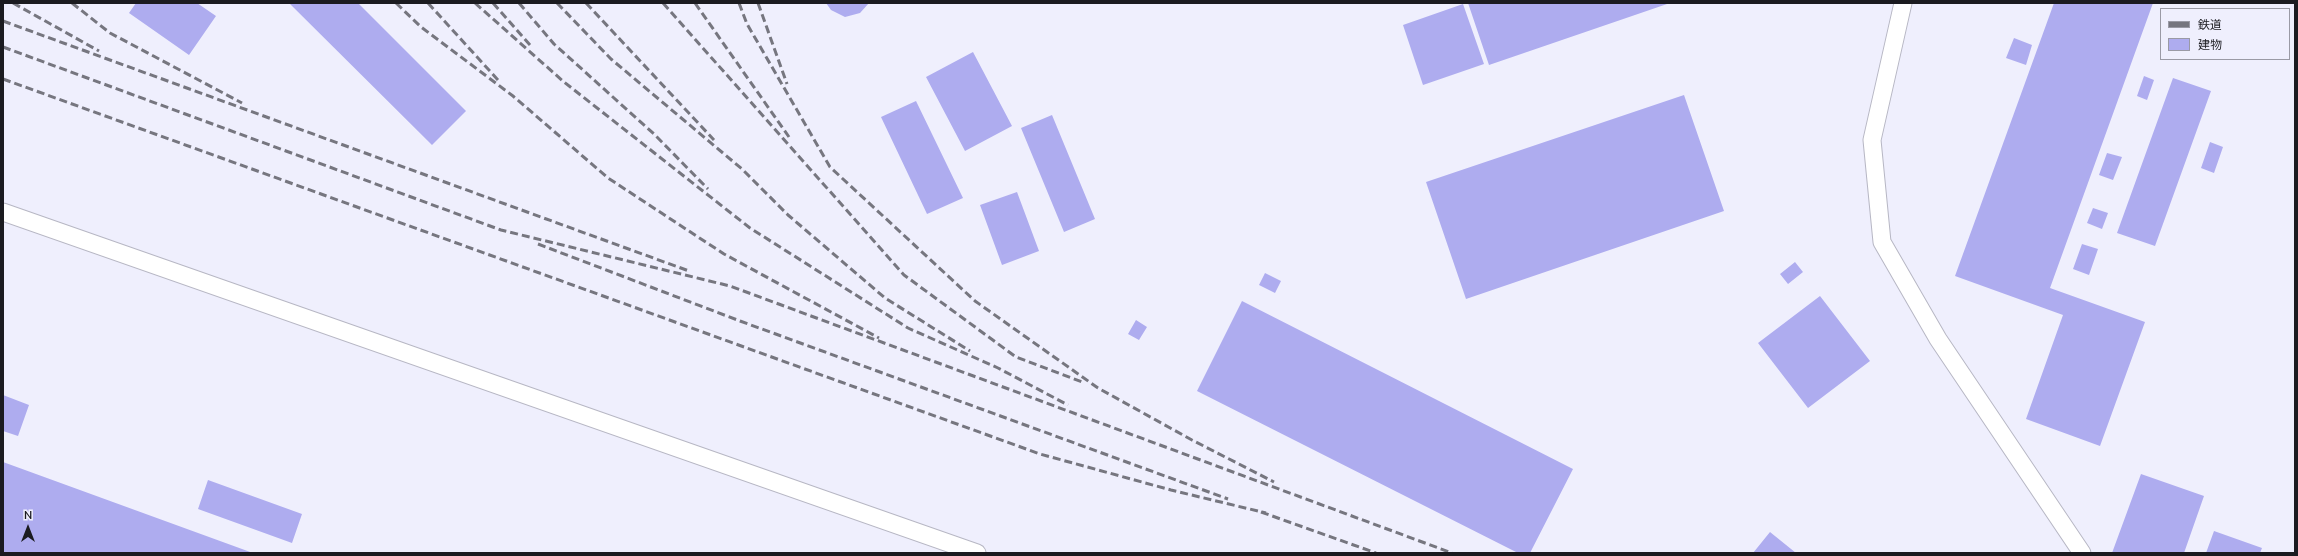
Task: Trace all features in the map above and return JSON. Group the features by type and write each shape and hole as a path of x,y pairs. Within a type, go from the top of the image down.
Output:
{"lane":[{"path":"1903,3 1872,140 1882,242 1938,338 2082,553"},
{"path":"3,212 978,553"}],"building":[{"path":"136,3 197,3 216,16 189,55 129,13"},
{"path":"289,3 358,3 466,111 432,145"},
{"path":"826,3 869,3 860,13 845,17 831,10"},
{"path":"1468,3 1670,3 1489,65"},
{"path":"2054,3 2153,3 2050,288 2145,322 2100,446 2026,419 2063,315 1955,276"},
{"path":"1463,4 1484,64 1423,85 1403,25"},
{"path":"2014,38 2032,45 2026,65 2006,58"},
{"path":"973,52 1012,126 965,151 926,77"},
{"path":"2144,76 2154,80 2147,100 2137,96"},
{"path":"2173,78 2211,91 2155,246 2117,233"},
{"path":"1684,95 1724,211 1466,299 1426,182"},
{"path":"916,101 963,198 927,214 881,117"},
{"path":"1052,115 1095,219 1064,232 1021,128"},
{"path":"2210,142 2223,147 2214,173 2201,168"},
{"path":"2107,153 2122,157 2113,180 2099,175"},
{"path":"1017,192 1039,251 1002,265 980,205"},
{"path":"2093,208 2108,213 2102,229 2087,223"},
{"path":"2082,244 2098,249 2089,275 2073,269"},
{"path":"1795,262 1803,272 1788,284 1780,274"},
{"path":"1265,273 1281,281 1275,293 1259,285"},
{"path":"1820,296 1870,361 1808,408 1758,343"},
{"path":"1242,301 1573,469 1530,553 1518,553 1197,391"},
{"path":"1136,320 1147,327 1139,340 1128,334"},
{"path":"3,395 29,405 18,436 3,431"},
{"path":"3,462 253,553 3,553"},
{"path":"2141,474 2204,496 2184,553 2112,553"},
{"path":"208,480 302,514 292,543 198,509"},
{"path":"2214,531 2262,548 2260,553 2206,553"},
{"path":"1770,532 1796,553 1753,553"}],"railway":[{"path":"13,3 99,51"},
{"path":"72,3 110,33 242,103"},
{"path":"396,3 421,27 513,96 608,178 724,254 879,338"},
{"path":"428,3 498,80"},
{"path":"475,3 564,82 750,228 908,328 998,368 1068,405"},
{"path":"493,3 530,45"},
{"path":"519,3 554,44 654,134 708,189"},
{"path":"557,3 611,59 742,169 788,215 885,298 970,351"},
{"path":"586,3 714,140"},
{"path":"663,3 904,275 1016,357 1085,383"},
{"path":"695,3 789,137"},
{"path":"739,3 747,24 830,167 975,301 1098,388 1192,440 1274,482"},
{"path":"758,3 787,84"},
{"path":"3,21 689,271"},
{"path":"3,47 501,230 730,286 1452,553"},
{"path":"3,79 1040,454 1171,490 1266,513"},
{"path":"538,244 740,321 1228,499"},
{"path":"1261,512 1376,553"}]}
